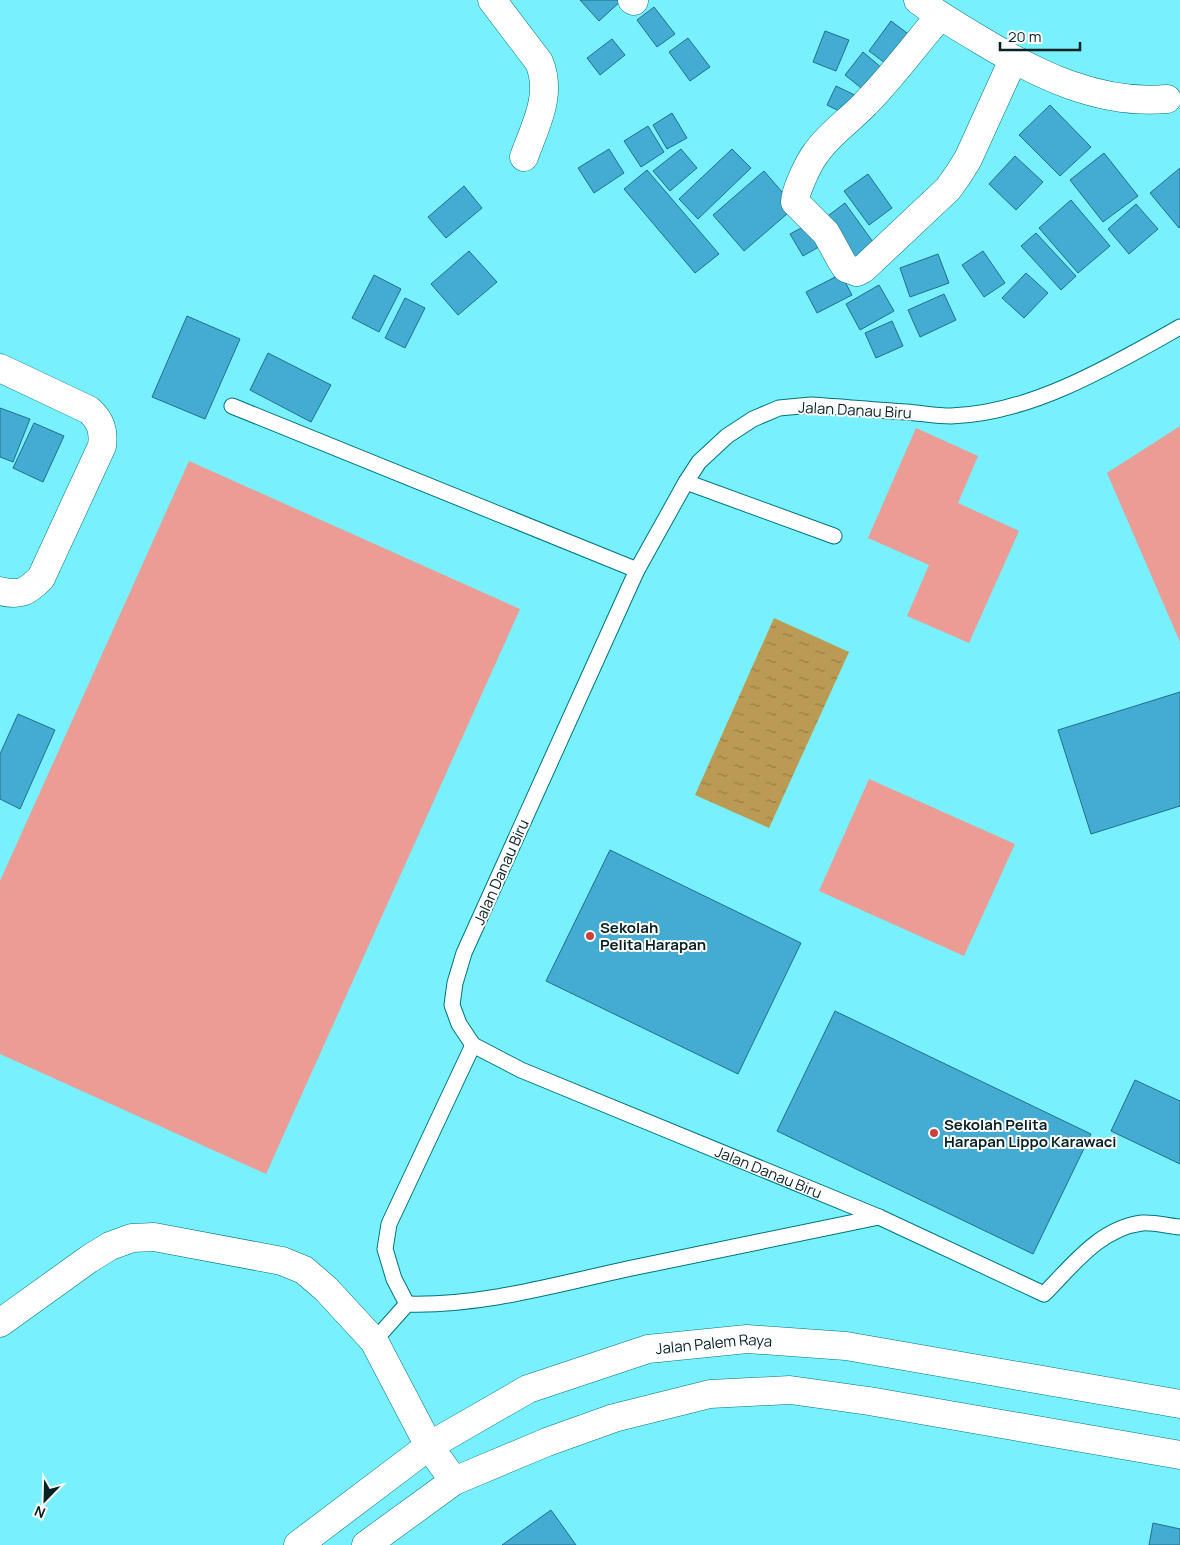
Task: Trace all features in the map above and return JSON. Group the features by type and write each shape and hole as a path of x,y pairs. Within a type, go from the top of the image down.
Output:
{"street":[{"path":"492,0 542,68 544,91 542,109 524,157"},
{"path":"918,0 940,16 1013,60 1073,87 1122,98 1167,99"},
{"path":"940,16 852,119 833,133 821,146 814,155 798,186 795,202 826,233 842,262 852,271 857,272 863,269 948,189 968,159 1013,60"},
{"path":"0,368 90,410 97,418 103,435 102,446 41,578 31,588 20,593 10,594 0,591"},
{"path":"0,1323 110,1246 132,1238 154,1237 282,1261 304,1270 326,1289 374,1341 429,1446 454,1482"},
{"name":"Jalan Palem Raya","path":"298,1545 429,1446 528,1389 648,1350 747,1339 846,1346 1180,1404"},
{"path":"366,1545 454,1482 548,1442 614,1418 710,1394 790,1390 869,1401 1180,1455"}],"lane":[{"name":"Jalan Danau Biru","path":"1180,327 1113,365 1044,396 985,412 951,416 811,405 779,408 753,419 727,436 698,462 637,570 464,953 455,983 452,1005 459,1024 473,1045 521,1070 879,1217 1044,1294 1103,1237 1122,1227 1143,1223 1180,1227"},
{"path":"232,406 637,570"},
{"path":"686,482 834,536"},
{"path":"407,1304 394,1279 386,1249 390,1224 473,1045"},
{"path":"374,1341 407,1304 490,1300 696,1254 879,1217"}],"shaded area":[{"path":"1180,426 1180,642 1107,473"},
{"path":"916,428 978,456 958,503 1019,531 969,643 907,616 929,565 868,538"},
{"path":"189,461 520,609 266,1174 0,1054 0,881"},
{"path":"869,779 1015,844 964,956 819,891"}],"water":[{"path":"774,618 849,652 769,828 695,795"}],"building":[{"path":"580,0 622,0 599,21"},
{"path":"654,7 675,34 657,47 637,20"},
{"path":"891,21 915,39 893,69 869,51"},
{"path":"825,31 849,40 836,71 813,62"},
{"path":"688,38 710,67 690,81 669,52"},
{"path":"612,39 625,55 600,75 587,58"},
{"path":"863,52 889,74 871,96 845,75"},
{"path":"836,86 861,98 851,117 827,105"},
{"path":"1050,105 1091,147 1060,176 1019,135"},
{"path":"672,113 687,138 667,149 653,125"},
{"path":"648,126 664,152 641,167 624,141"},
{"path":"609,149 624,173 594,193 578,168"},
{"path":"681,149 697,168 670,191 653,171"},
{"path":"732,149 751,168 698,219 679,199"},
{"path":"1104,153 1138,196 1103,222 1070,180"},
{"path":"1015,156 1043,182 1016,210 989,184"},
{"path":"1180,168 1180,227 1179,228 1150,193"},
{"path":"647,170 719,254 695,273 624,189"},
{"path":"764,171 795,207 744,251 713,215"},
{"path":"868,174 892,208 869,225 844,191"},
{"path":"464,186 482,208 446,238 428,217"},
{"path":"1071,200 1110,246 1078,273 1039,228"},
{"path":"845,203 878,249 857,264 825,218"},
{"path":"1136,204 1158,229 1129,254 1108,229"},
{"path":"812,222 824,244 803,256 790,234"},
{"path":"1036,233 1076,276 1061,290 1021,246"},
{"path":"469,251 497,282 458,315 431,284"},
{"path":"983,251 1005,283 984,297 962,265"},
{"path":"938,254 949,283 910,297 900,268"},
{"path":"1026,273 1048,293 1024,318 1002,298"},
{"path":"841,274 852,295 817,313 806,292"},
{"path":"374,275 401,289 379,332 352,318"},
{"path":"879,285 894,311 860,330 846,304"},
{"path":"944,294 956,320 920,337 908,310"},
{"path":"405,298 425,308 405,348 385,338"},
{"path":"187,316 240,339 205,419 152,397"},
{"path":"892,321 903,346 876,358 865,333"},
{"path":"268,353 331,385 311,422 250,390"},
{"path":"0,408 30,419 13,462 0,457"},
{"path":"34,423 64,436 43,482 13,468"},
{"path":"1180,692 1180,806 1091,834 1058,730"},
{"path":"18,714 55,730 20,809 0,799 0,754"},
{"path":"610,850 801,943 738,1074 546,981"},
{"name":"Sekolah Pelita Harapan Lippo Karawaci","path":"835,1011 1091,1134 1033,1254 777,1131"},
{"path":"1135,1080 1180,1101 1180,1164 1111,1131"},
{"path":"551,1510 576,1545 502,1545"},
{"path":"1153,1523 1180,1529 1180,1545 1149,1545"}],"place":[{"name":"Sekolah Pelita Harapan","path":"590,936"},
{"name":"Sekolah Pelita Harapan Lippo Karawaci","path":"934,1133"}]}
